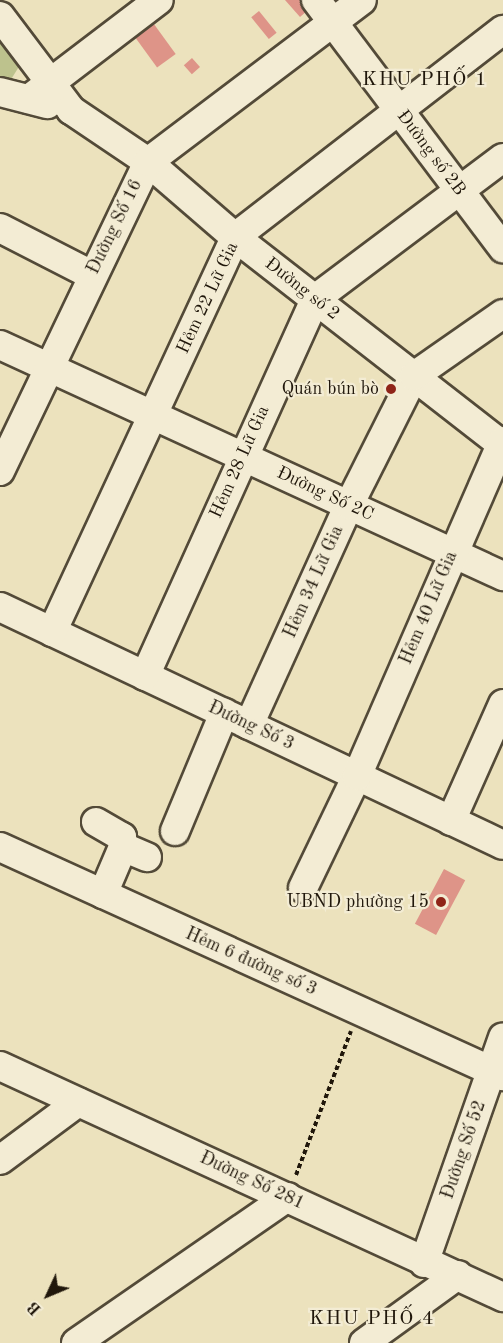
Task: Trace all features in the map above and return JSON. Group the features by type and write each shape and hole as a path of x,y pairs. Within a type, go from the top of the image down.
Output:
{"street":[{"path":"0,92 40,91 159,0"},
{"name":"Đường số 2B","path":"316,0 503,248"},
{"name":"Đường Số 16","path":"0,469 148,162 362,0"},
{"path":"0,16 40,91"},
{"name":"Hẻm 22 Lữ Gia","path":"52,632 235,237 503,30"},
{"name":"Đường số 2","path":"40,91 148,162 235,237 502,444"},
{"name":"Hẻm 28 Lữ Gia","path":"145,676 242,456 315,299 503,158"},
{"path":"0,228 92,275"},
{"name":"Hẻm 34 Lữ Gia","path":"176,831 237,719 414,376 503,314"},
{"name":"Đường Số 2C","path":"0,345 503,576"},
{"name":"Hẻm 40 Lữ Gia","path":"303,888 357,776 452,553 502,444"},
{"name":"Đường Số 3","path":"0,607 503,845"},
{"path":"451,821 503,704"},
{"path":"96,822 122,837 135,852 103,894"},
{"name":"Hẻm 6 đường số 3","path":"0,847 497,1073"},
{"name":"Đường Số 52","path":"424,1263 497,1073 503,1037"},
{"name":"Đường Số 281","path":"0,1066 288,1197 424,1263 458,1275 503,1297"},
{"path":"0,1160 78,1102"},
{"path":"76,1343 288,1197"},
{"path":"364,1343 458,1275"}],"path":[{"path":"288,1197 358,1010"}],"green space":[{"path":"0,35 20,65 10,81 0,82"}],"building":[{"path":"285,0 300,0 308,10 300,17"},
{"path":"259,11 277,33 269,39 251,17"},
{"path":"151,20 176,54 157,67 132,34"},
{"path":"192,58 200,67 192,74 184,65"},
{"name":"UBND phường 15","path":"444,869 465,880 436,935 415,924"}],"place":[{"name":"Quán bún bò","path":"391,389"},
{"name":"UBND phường 15","path":"441,902"}],"district":[{"name":"KHU PHỐ 1","path":"425,80"},
{"name":"KHU PHỐ 4","path":"372,1319"}]}
